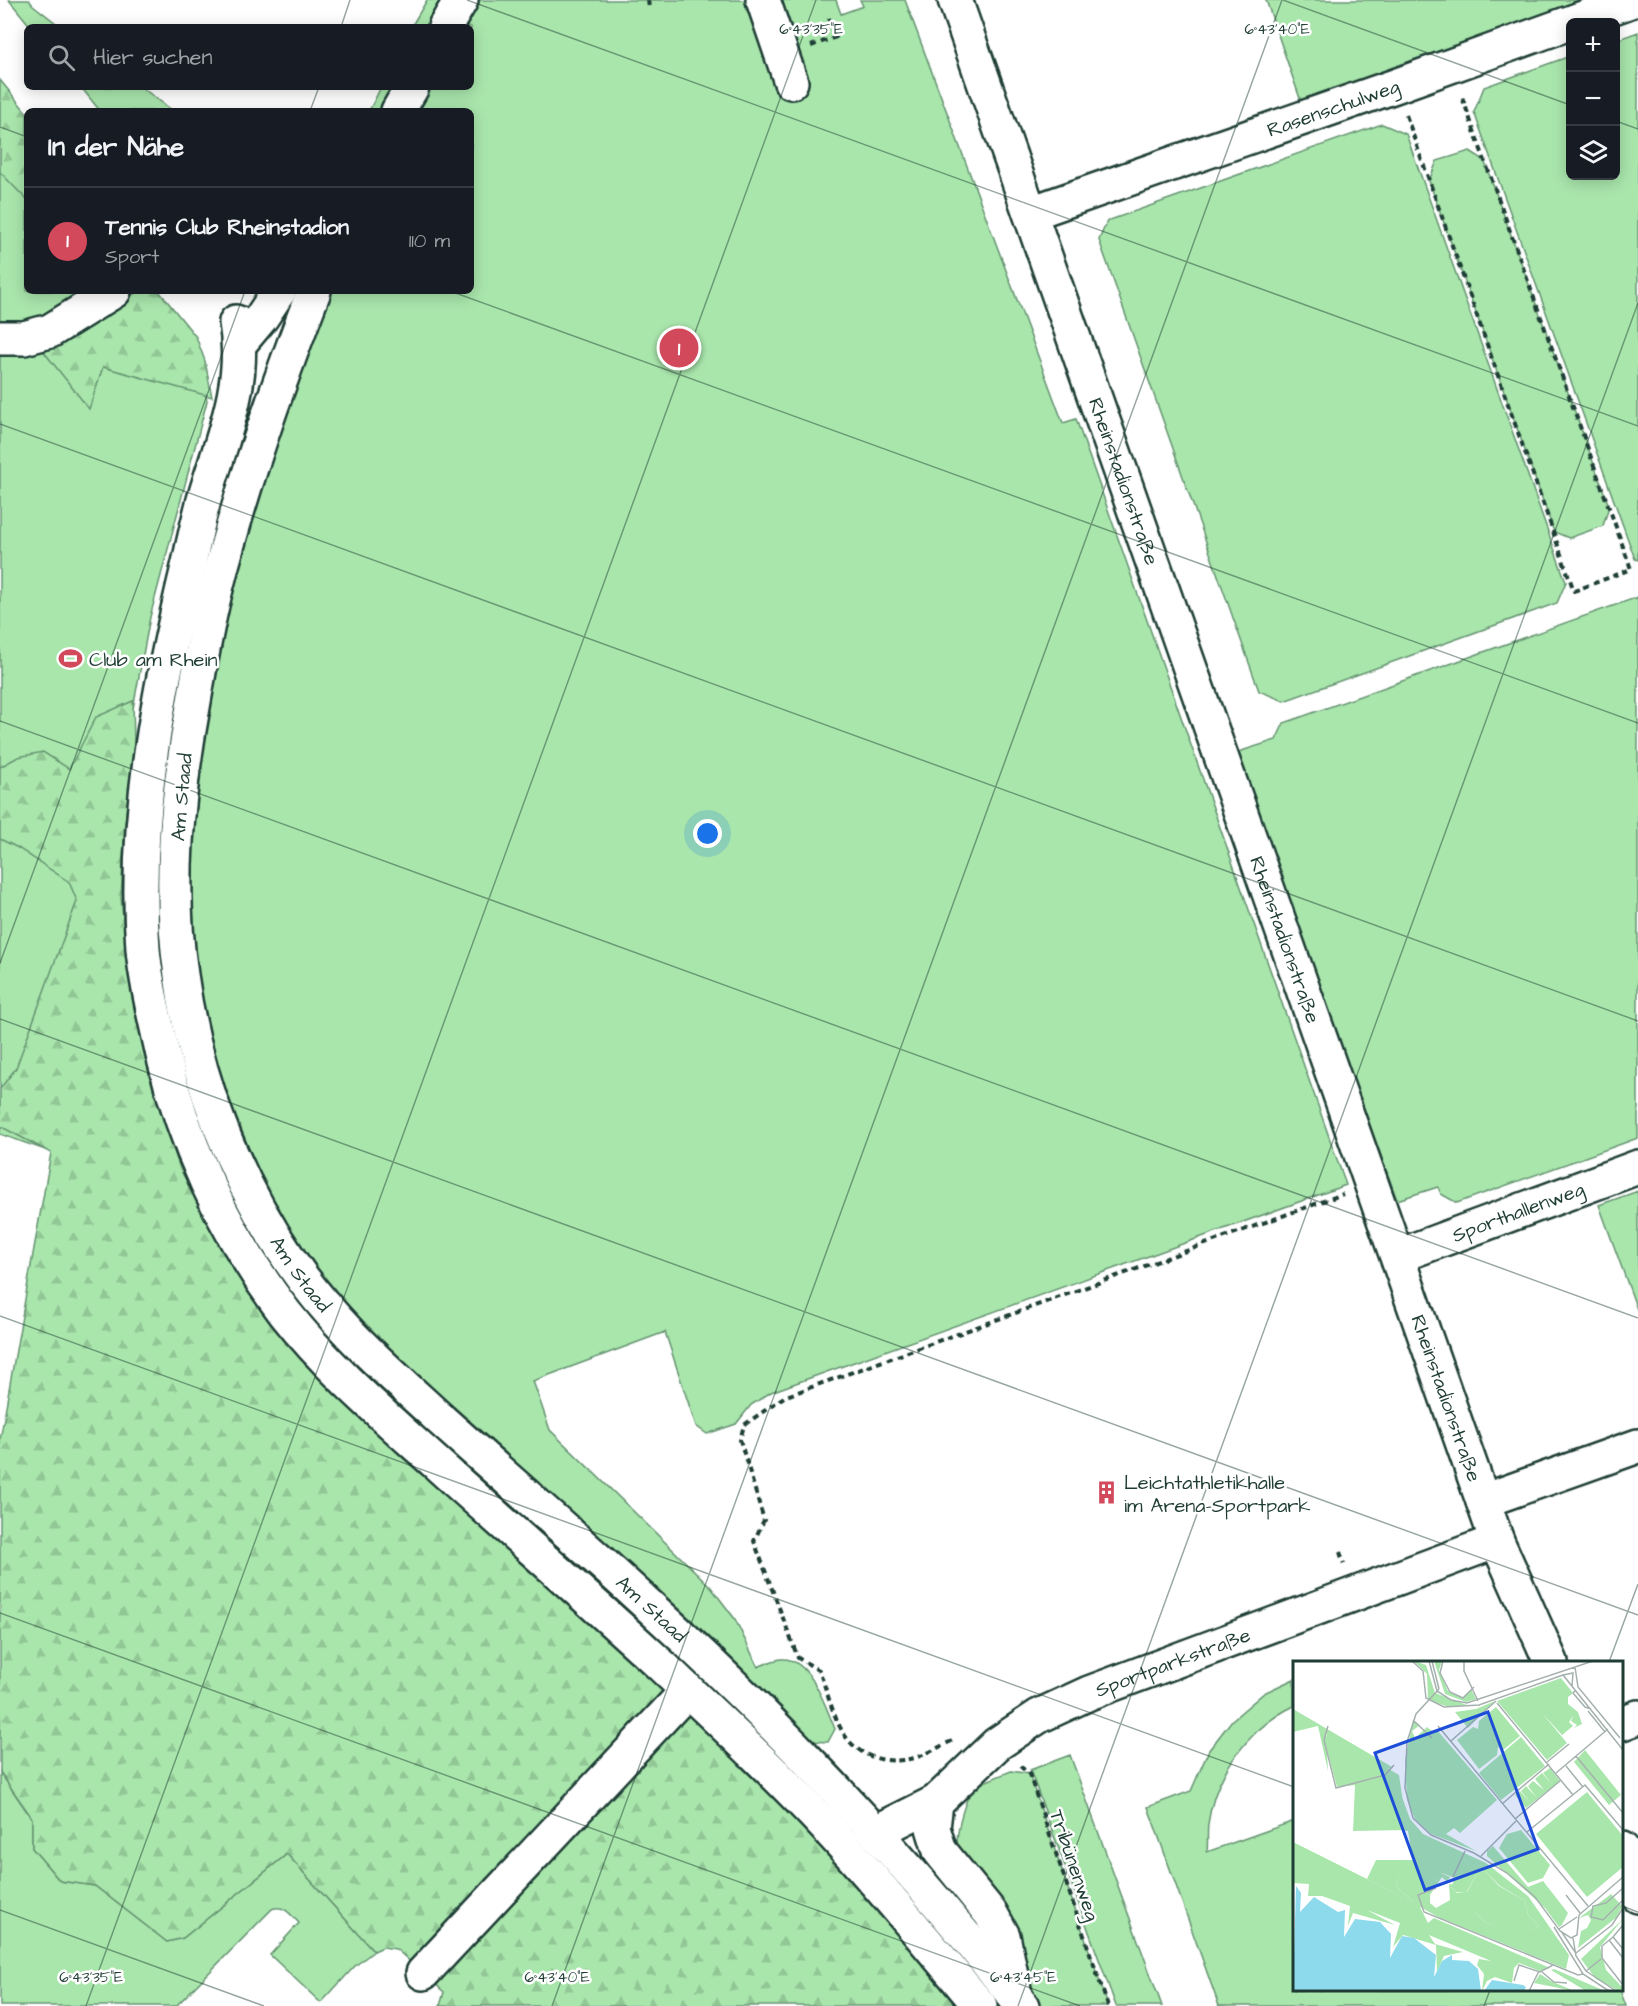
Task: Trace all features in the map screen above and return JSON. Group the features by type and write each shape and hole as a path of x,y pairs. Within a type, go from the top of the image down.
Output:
{"street":[{"path":"447,24 461,0"},
{"path":"763,0 787,69"},
{"name":"Rheinstadionstraße","path":"955,0 1497,1541 1551,1661"},
{"name":"Rasenschulweg","path":"1031,213 1634,0"},
{"path":"400,108 410,90"},
{"path":"0,338 24,338 50,331 109,294"},
{"name":"Am Staad","path":"277,294 261,318 238,333 236,390 204,500 176,616 160,696 144,822 141,866 143,954 163,1060 180,1117 221,1212 247,1257 285,1312 319,1352 370,1403 606,1614 766,1766 828,1829 980,2006"},
{"name":"Am Staad","path":"313,294 273,399 237,510 215,590 183,765 177,830 175,918 180,973 197,1056 215,1113 234,1160 262,1216 291,1263 335,1320 424,1404 651,1607 798,1748 876,1832 961,1930 1019,2002"},
{"path":"236,390 273,399"},
{"name":"Sporthallenweg","path":"1398,1256 1638,1167"},
{"path":"1483,1501 1638,1446"},
{"name":"Sportparkstraße","path":"876,1832 936,1802 997,1744 1039,1716 1089,1693 1497,1541"},
{"path":"423,1973 688,1690"},
{"path":"1623,1723 1638,1717"},
{"path":"936,1802 933,1828 940,1851 991,1914 1003,1936 1019,2002"},
{"path":"1623,1852 1638,1896"}],"path":[{"path":"648,0 649,8"},
{"path":"787,69 836,37 830,18"},
{"path":"1395,86 1575,591 1631,569 1450,65"},
{"path":"954,1740 923,1755 899,1760 878,1760 851,1742 840,1728 819,1670 798,1658 754,1541 764,1520 740,1440 744,1425 784,1397 1372,1183"},
{"name":"Tribünenweg","path":"997,1744 1029,1774 1108,2006"}],"green space":[{"path":"9,0 29,0 57,24 29,24"},
{"path":"427,0 441,0 428,24 413,24"},
{"path":"479,0 836,0 841,14 863,6 860,0 905,0 1063,423 1076,419 1346,1185 771,1392 751,1405 736,1424 707,1434 696,1426 665,1332 533,1381 550,1430 710,1586 735,1619 758,1667 781,1659 791,1660 808,1674 822,1697 835,1729 828,1742 810,1741 568,1514 343,1308 256,1188 202,1036 186,895 193,760 248,512 326,294 474,294 474,108 418,108 427,90 474,90 474,24 464,24"},
{"path":"1266,0 1620,0 1566,18 1305,113"},
{"path":"1638,32 1638,560 1635,559 1474,112 1484,87 1566,57 1566,180 1620,180 1620,39"},
{"path":"0,80 24,109 24,197 0,172"},
{"path":"83,90 145,90 169,108 98,108"},
{"path":"380,90 394,90 386,108 370,108"},
{"name":"Club am Rhein","path":"0,104 24,133 24,294 154,294 202,372 207,401 150,617 51,1152 0,1134"},
{"path":"1382,124 1406,134 1566,582 1557,603 1284,701 1259,691 1099,240 1107,221"},
{"path":"1470,151 1484,160 1609,506 1603,526 1569,538 1554,532 1429,181 1437,161"},
{"path":"134,294 161,294 196,337 205,361 212,397 103,367 89,409 37,343 68,331"},
{"path":"1638,597 1638,1138 1457,1203 1441,1194 1438,1187 1397,1200 1235,753 1276,740 1284,723"},
{"path":"133,701 134,745 125,823 121,898 130,985 153,1088 180,1169 239,1276 269,1318 433,1483 741,1763 834,1861 905,1941 957,2006 440,2006 444,1992 396,1949 383,1947 374,1951 287,1854 183,1938 167,1942 95,1886 60,1881 32,1848 32,1818 0,1772 0,1440 51,1153 0,1126 0,1089 16,1068 77,901 69,882 18,848 0,839 0,767 18,757 43,752 69,769 96,717"},
{"path":"1638,1191 1638,1312 1599,1205"},
{"path":"1293,1679 1293,1707 1278,1715 1249,1740 1226,1770 1212,1805 1208,1824 1207,1852 1293,1821 1293,1991 1620,1991 1626,2006 1219,2006 1148,1807 1191,1791 1209,1750 1232,1720 1264,1693"},
{"path":"1070,1755 1162,2006 1116,2006 1030,1770"},
{"path":"1011,1771 1029,1774 1108,2006 1032,2006 957,1858 960,1821 972,1787"},
{"path":"0,1772 32,1819 32,1848 60,1881 95,1886 167,1942 183,1938 287,1854 374,1951 355,1966 321,2003 270,1955 299,1923 287,1911 276,1908 272,1909 176,2006 0,2006"}],"place":[{"name":"Tennis Club Rheinstadion","path":"679,348"},
{"name":"Club am Rhein","path":"71,659"},
{"name":"Leichtathletikhalle im Arena-Sportpark","path":"1106,1493"}]}
